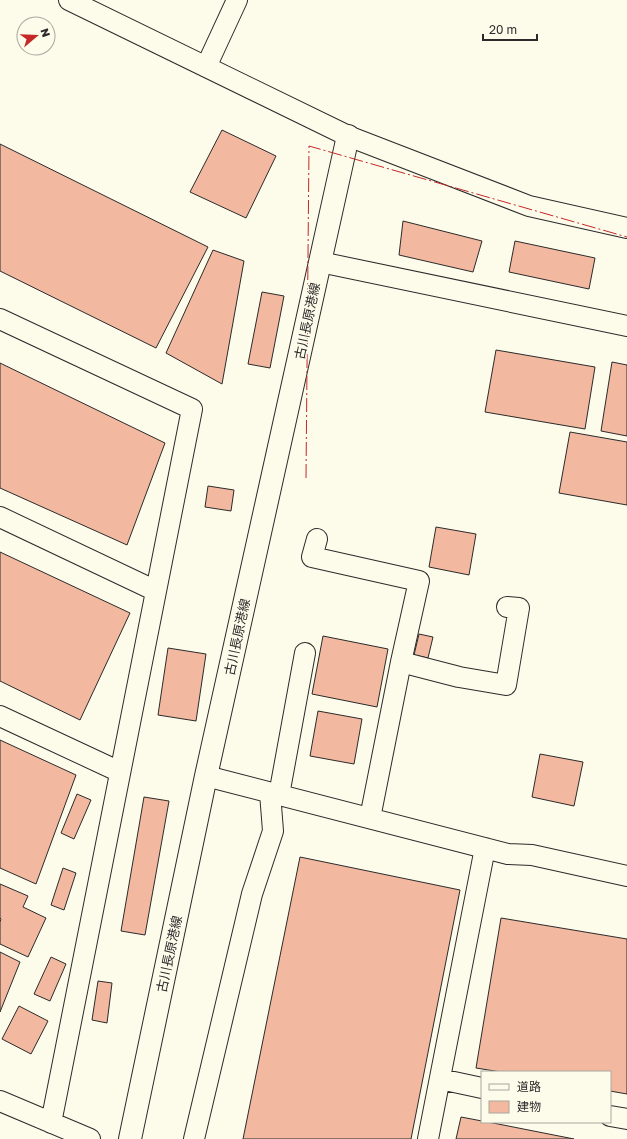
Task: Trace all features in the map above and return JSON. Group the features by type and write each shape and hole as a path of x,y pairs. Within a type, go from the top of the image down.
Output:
{"main road":[{"name":"古川長原港線","path":"130,1139 206,776 348,136"}],"street":[{"path":"69,0 348,136 529,206 627,228"},
{"path":"206,67 237,0"},
{"path":"320,262 627,326"},
{"path":"0,318 192,409 51,1122"},
{"path":"0,517 156,591"},
{"path":"317,539 312,557 419,581 401,662 370,818"},
{"path":"401,662 459,677 506,685 519,608 507,607"},
{"path":"194,1139 252,894 273,831 274,794 305,653"},
{"path":"0,716 120,772"},
{"path":"206,776 508,854 532,856 627,876"},
{"path":"428,1139 485,848"},
{"path":"440,1079 481,1088"},
{"path":"0,1101 90,1139"},
{"path":"611,1116 627,1119"}],"building":[{"path":"222,130 276,156 246,218 190,192"},
{"path":"0,144 208,247 156,348 0,271"},
{"path":"403,221 482,241 473,272 399,255"},
{"path":"515,241 595,258 589,289 509,272"},
{"path":"213,250 244,261 222,384 166,353"},
{"path":"262,292 284,296 270,368 248,364"},
{"path":"496,350 595,367 585,429 485,412"},
{"path":"612,362 627,365 627,436 601,431"},
{"path":"0,363 165,443 127,545 0,488"},
{"path":"570,432 627,442 627,505 559,493"},
{"path":"208,486 234,490 231,511 205,507"},
{"path":"436,527 476,534 469,575 429,567"},
{"path":"0,552 130,613 80,720 0,681"},
{"path":"419,634 433,637 428,658 414,655"},
{"path":"323,636 388,649 377,707 312,694"},
{"path":"168,648 206,654 196,721 158,715"},
{"path":"318,711 362,719 354,764 310,756"},
{"path":"0,740 76,775 36,884 0,868"},
{"path":"540,754 583,762 574,806 532,797"},
{"path":"77,794 91,800 74,839 61,833"},
{"path":"144,797 169,801 145,935 121,931"},
{"path":"300,857 460,890 411,1139 243,1139"},
{"path":"63,868 76,873 64,910 51,905"},
{"path":"0,884 28,896 23,907 46,918 28,957 0,944"},
{"path":"501,918 627,939 627,1094 611,1091 611,1071 495,1071 476,1068"},
{"path":"0,952 20,962 0,1012"},
{"path":"51,957 66,964 50,1001 34,994"},
{"path":"98,981 112,983 107,1023 92,1020"},
{"path":"19,1006 48,1021 31,1054 2,1039"},
{"path":"461,1117 481,1121 481,1123 493,1123 574,1139 456,1139"}],"power":[{"path":"306,478 309,146 627,237"}]}
